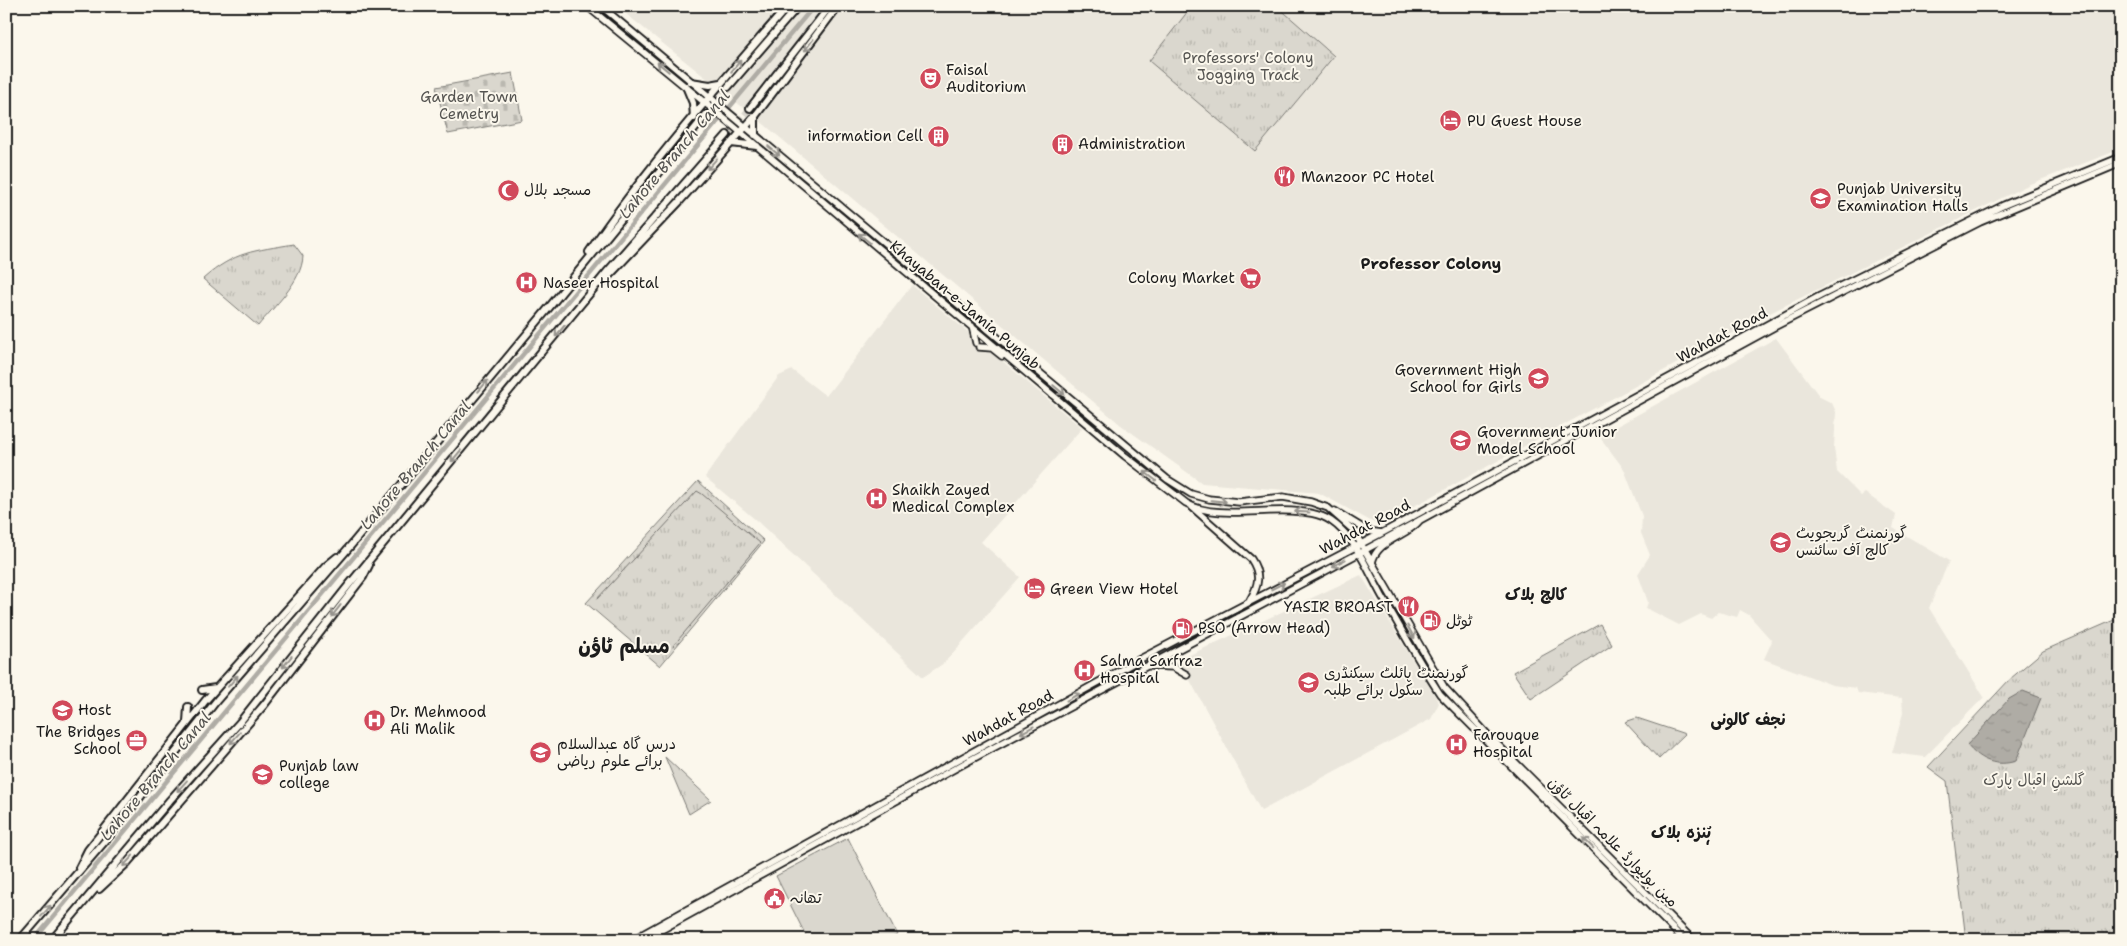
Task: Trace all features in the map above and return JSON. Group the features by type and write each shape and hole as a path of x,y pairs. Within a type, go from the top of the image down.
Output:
{"highway":[{"path":"566,287 648,174 721,83 788,6"},
{"path":"728,87 798,6"},
{"path":"750,108 830,6"},
{"path":"591,294 616,272 756,115 838,6"},
{"path":"694,118 694,106 688,84 710,85 721,83"},
{"path":"20,940 71,882 217,700 352,544 566,287 706,115"},
{"path":"755,135 756,115"},
{"path":"52,940 88,898 126,863 264,705 363,577 373,556 645,228 727,135"},
{"path":"731,143 757,146"},
{"path":"71,882 88,850 216,688 326,566 352,544"},
{"path":"202,690 216,688"},
{"path":"187,724 188,707"}],"main road":[{"name":"Khayaban-e-Jamia Punjab","path":"588,6 688,84"},
{"name":"Khayaban-e-Jamia Punjab","path":"601,6 708,101 713,110 972,326 987,334 1013,360 1125,456 1188,504 1251,559 1257,568 1259,579 1257,589 1248,602"},
{"name":"Khayaban-e-Jamia Punjab","path":"708,101 718,104 737,119 987,334 1151,467 1191,494 1209,499 1231,502 1283,498 1311,502 1328,508 1353,530 1362,543"},
{"name":"Wahdat Road","path":"643,940 974,758 1365,550 1503,471 1811,301 2004,205 2121,157"},
{"name":"Wahdat Road","path":"632,940 1248,602 1503,471 1774,327 2004,211 2121,163"},
{"path":"972,326 978,345 992,348 1007,360 1013,360"},
{"path":"1191,494 1188,504 1236,512 1311,512 1332,521 1345,533 1355,547"},
{"path":"1328,508 1346,516 1368,531 1382,533"},
{"path":"1372,563 1377,550 1414,527 1421,518"},
{"name":"مین بولیوارڈ علامہ اقبال ٹاؤن","path":"1362,543 1420,648 1444,687 1693,940"},
{"name":"مین بولیوارڈ علامہ اقبال ٹاؤن","path":"1355,547 1413,651 1448,703 1684,940"},
{"path":"1248,602 1252,609"},
{"path":"1170,644 1174,652"},
{"path":"1413,651 1420,648"},
{"path":"1148,666 1173,667 1187,675"}],"shaded area":[{"path":"616,6 2121,6 2121,149 2030,184 1768,314 1422,502 1376,524 1319,493 1202,483 1121,425 765,125"},
{"name":"Shaikh Zayed Medical Complex","path":"912,285 1082,428 981,542 1020,577 944,663 923,677 757,521 705,477 779,376 792,370 826,396"},
{"name":"گورنمنٹ گریجویٹ کالج آف سائنس","path":"1776,338 1820,397 1832,403 1836,412 1834,447 1837,472 1861,496 1865,493 1896,515 1893,528 1949,561 1929,608 1984,697 1925,757 1892,753 1903,713 1902,698 1858,693 1856,688 1832,685 1764,659 1772,641 1749,615 1740,610 1737,617 1718,612 1711,618 1701,614 1679,625 1646,608 1648,602 1638,574 1650,555 1641,533 1642,516 1624,469 1599,436"},
{"name":"گورنمنٹ پائلٹ سیکنڈری سکول برائے طلبہ","path":"1361,575 1439,703 1431,719 1261,811 1179,660"}],"green space":[{"name":"Professors' Colony Jogging Track","path":"1192,6 1277,6 1334,56 1255,151 1149,61"},
{"name":"Garden Town Cemetry","path":"513,73 522,120 448,134 436,87"},
{"path":"294,244 303,256 298,275 286,294 258,326 203,279 235,257"},
{"path":"698,481 764,541 660,666 586,603"},
{"name":"گلشنِ اقبال پارک","path":"2121,617 2121,940 1966,940 1947,781 1928,767 2010,679 2043,651"},
{"path":"1600,624 1612,645 1531,699 1513,672"},
{"path":"1637,718 1685,734 1659,759 1625,722"},
{"path":"665,757 711,800 689,814"},
{"path":"848,838 897,935 888,940 808,940 776,876"}],"water":[{"path":"2023,691 2041,698 2016,761 1996,763 1983,759 1967,745 2009,699"}],"waterway":[{"name":"Lahore Branch Canal","path":"34,940 814,6"},
{"path":"597,599 697,491 702,494 760,543 673,646"}],"tunnel":[{"path":"706,115 728,87"},
{"path":"727,135 750,108"}],"place":[{"name":"Faisal Auditorium","path":"930,79"},
{"name":"PU Guest House","path":"1451,121"},
{"name":"information Cell","path":"939,136"},
{"name":"Administration","path":"1062,144"},
{"name":"Manzoor PC Hotel","path":"1285,177"},
{"name":"مسجد بلال","path":"508,190"},
{"name":"Punjab University Examination Halls","path":"1821,198"},
{"name":"Colony Market","path":"1251,278"},
{"name":"Naseer Hospital","path":"527,283"},
{"name":"Government High School for Girls","path":"1538,379"},
{"name":"Government Junior Model School","path":"1461,441"},
{"name":"Shaikh Zayed Medical Complex","path":"876,499"},
{"name":"گورنمنٹ گریجویٹ کالج آف سائنس","path":"1780,542"},
{"name":"Green View Hotel","path":"1034,589"},
{"name":"YASIR BROAST","path":"1409,607"},
{"name":"ٹوٹل","path":"1430,621"},
{"name":"PSO (Arrow Head)","path":"1182,628"},
{"name":"Salma Sarfraz Hospital","path":"1084,670"},
{"name":"گورنمنٹ پائلٹ سیکنڈری سکول برائے طلبہ","path":"1308,682"},
{"name":"Host","path":"62,710"},
{"name":"Dr. Mehmood Ali Malik","path":"374,721"},
{"name":"The Bridges School","path":"137,741"},
{"name":"Farouque Hospital","path":"1457,744"},
{"name":"درس گاہ عبدالسلام برائے علوم ریاضی","path":"541,753"},
{"name":"Punjab law college","path":"263,775"},
{"name":"تھانہ","path":"774,898"}],"district":[{"name":"Professor Colony","path":"1431,263"},
{"name":"کالج بلاک","path":"1536,594"},
{"name":"مسلم ٹاؤن","path":"624,646"},
{"name":"نجف کالونی","path":"1748,719"},
{"name":"ہُنزہ بلاک","path":"1681,832"}]}
